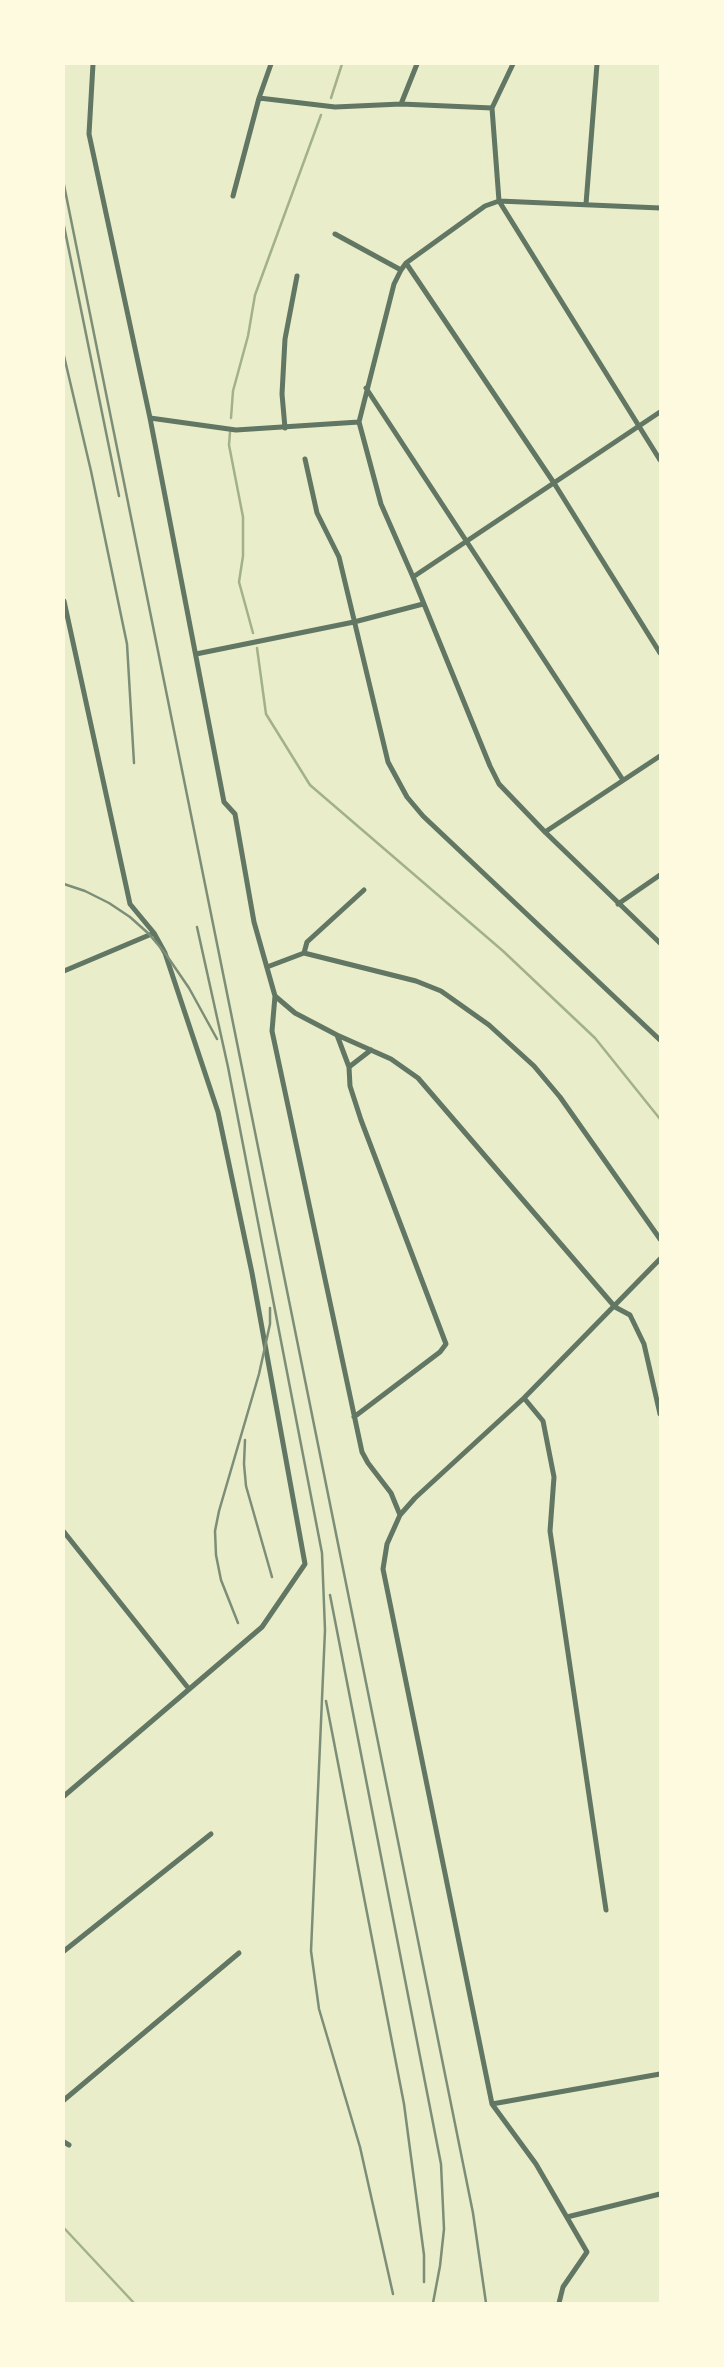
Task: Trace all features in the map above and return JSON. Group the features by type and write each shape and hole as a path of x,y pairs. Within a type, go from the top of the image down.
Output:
{"street":[{"path":"93,64 89,134 150,418 224,802 235,814 254,922 275,996 272,1031 362,1452 391,1493 400,1515"},
{"path":"233,196 259,98 271,64"},
{"path":"401,104 417,64"},
{"path":"513,64 492,108 499,202 660,460"},
{"path":"586,204 597,64"},
{"path":"259,98 335,107 401,104 492,108"},
{"path":"660,208 499,202 485,206 406,263 394,284 366,388 359,422 381,504 499,784 545,832 660,943"},
{"path":"335,234 402,270"},
{"path":"406,263 554,483 660,653"},
{"path":"285,428 282,394 285,340 297,276"},
{"path":"366,388 623,780"},
{"path":"413,577 660,412"},
{"path":"150,418 236,430 359,422"},
{"path":"305,459 317,513 339,557 388,762 407,796 423,816 660,1040"},
{"path":"64,601 130,904 154,933 166,953 218,1112 252,1273 305,1564 262,1626 65,1792"},
{"path":"196,654 354,622 423,604"},
{"path":"545,832 660,756"},
{"path":"618,904 660,875"},
{"path":"304,953 307,942 364,890"},
{"path":"64,971 154,933"},
{"path":"267,967 304,953 416,981 441,991 489,1025 534,1066 560,1097 660,1239"},
{"path":"275,996 295,1013 337,1035 391,1059 418,1078 615,1307 630,1315 644,1344 660,1414"},
{"path":"337,1035 349,1067 350,1086 361,1120 446,1344 440,1352 354,1417"},
{"path":"349,1067 371,1050"},
{"path":"559,2303 563,2286 587,2252 536,2164 492,2104 383,1569 387,1544 400,1515 415,1498 524,1398 660,1259"},
{"path":"524,1398 543,1421 554,1477 550,1532 606,1910"},
{"path":"64,1532 189,1689"},
{"path":"64,1952 210,1834"},
{"path":"64,2100 238,1953"},
{"path":"492,2104 660,2074"},
{"path":"567,2217 660,2194"}],"waterway":[{"path":"331,98 342,64"},
{"path":"231,418 233,391 248,336 255,295 321,115"},
{"path":"230,432 229,445 243,517 243,556 239,582 253,633"},
{"path":"257,648 266,714 310,785 503,951 595,1038 660,1119"},
{"path":"64,2228 134,2303"}],"railway":[{"path":"64,185 473,2213 486,2303"},
{"path":"64,226 119,496"},
{"path":"64,356 91,471 127,644 134,763"},
{"path":"64,884 85,891 109,903 130,917 149,934 165,953 189,988 217,1039"},
{"path":"197,927 228,1067 322,1553 325,1630 311,1951 319,2009 360,2147 393,2294"},
{"path":"238,1623 221,1580 216,1555 215,1531 219,1511 259,1374 270,1324 270,1308"},
{"path":"245,1440 244,1464 246,1486 272,1577"},
{"path":"330,1595 441,2164 444,2229 433,2303"},
{"path":"326,1701 404,2104 424,2255 424,2282"}]}
